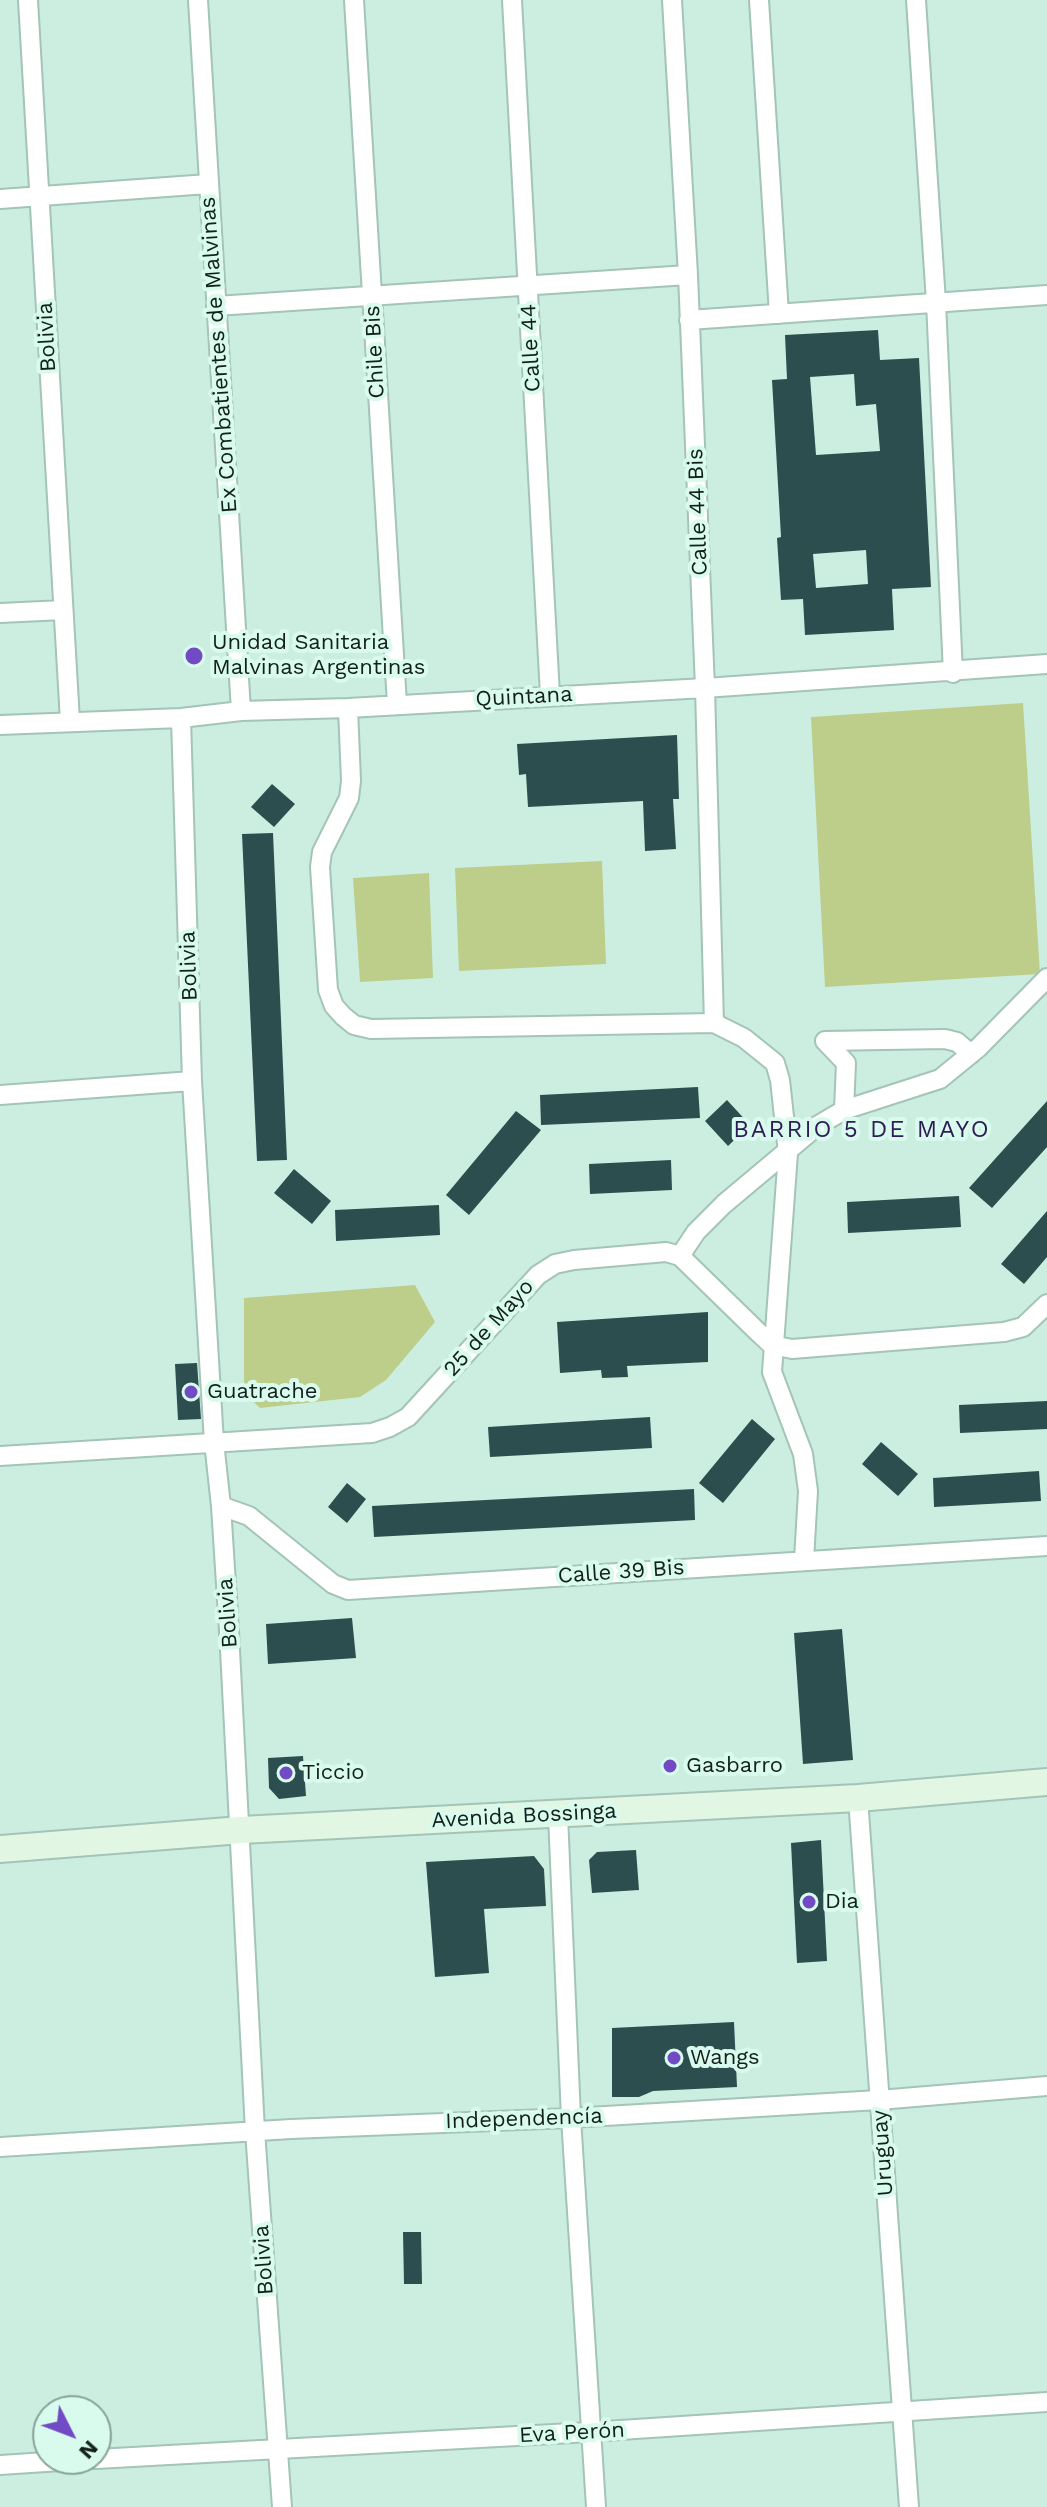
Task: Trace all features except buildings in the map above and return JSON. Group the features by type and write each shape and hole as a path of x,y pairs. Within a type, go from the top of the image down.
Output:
{"main road":[{"name":"Avenida Bossinga","path":"0,1849 241,1830 858,1798 1047,1782"}],"street":[{"name":"Bolivia","path":"28,0 70,721"},
{"name":"Ex Combatientes de Malvinas","path":"198,0 241,711"},
{"name":"Chile Bis","path":"354,0 397,704"},
{"name":"Calle 44","path":"512,0 550,695"},
{"name":"Calle 44 Bis","path":"672,0 688,275 705,688 714,1023"},
{"path":"759,0 779,314"},
{"path":"916,0 936,302 953,673"},
{"path":"0,199 208,184"},
{"path":"216,306 688,275"},
{"path":"689,320 1047,295"},
{"path":"0,613 63,610"},
{"name":"Quintana","path":"0,725 181,718 241,711 705,688 1047,664"},
{"path":"348,708 349,798 322,852 320,867 328,990 334,1006 343,1016 354,1025 371,1029 714,1023 744,1038 775,1063 780,1080 788,1153 772,1372 803,1454 808,1491 804,1560"},
{"name":"Bolivia","path":"181,718 192,1081 241,1830 255,2131 282,2507"},
{"path":"1047,978 971,1054 940,1079 844,1110 817,1126 724,1204 696,1232 680,1256 772,1345 792,1349 1004,1332 1023,1327 1047,1304"},
{"path":"844,1110 846,1063 825,1041 945,1039 957,1042 971,1054"},
{"path":"0,1095 192,1081"},
{"name":"25 de Mayo","path":"0,1456 372,1433 408,1417 538,1275 555,1264 666,1252 680,1256"},
{"name":"Calle 39 Bis","path":"221,1506 249,1516 333,1584 348,1590 1047,1546"},
{"name":"Uruguay","path":"858,1798 909,2507"},
{"path":"558,1815 571,2118 596,2507"},
{"name":"Independencía","path":"0,2147 255,2131 571,2118 879,2100 1047,2086"},
{"name":"Eva Perón","path":"112,2458 590,2432 1047,2402"},
{"name":"Eva Perón","path":"0,2465 32,2463"}],"green space":[{"path":"1023,703 1040,974 825,987 811,717"},
{"path":"602,861 606,964 459,971 455,868"},
{"path":"429,873 433,978 360,982 353,878"},
{"path":"415,1285 435,1322 386,1380 360,1397 260,1408 244,1393 244,1298"}],"place":[{"name":"Unidad Sanitaria Malvinas Argentinas","path":"194,656"},
{"name":"Guatrache","path":"191,1392"},
{"name":"Gasbarro","path":"670,1766"},
{"name":"Ticcio","path":"286,1773"},
{"name":"Dia","path":"809,1902"},
{"name":"Wangs","path":"674,2058"}],"district":[{"name":"BARRIO 5 DE MAYO","path":"862,1130"}]}
